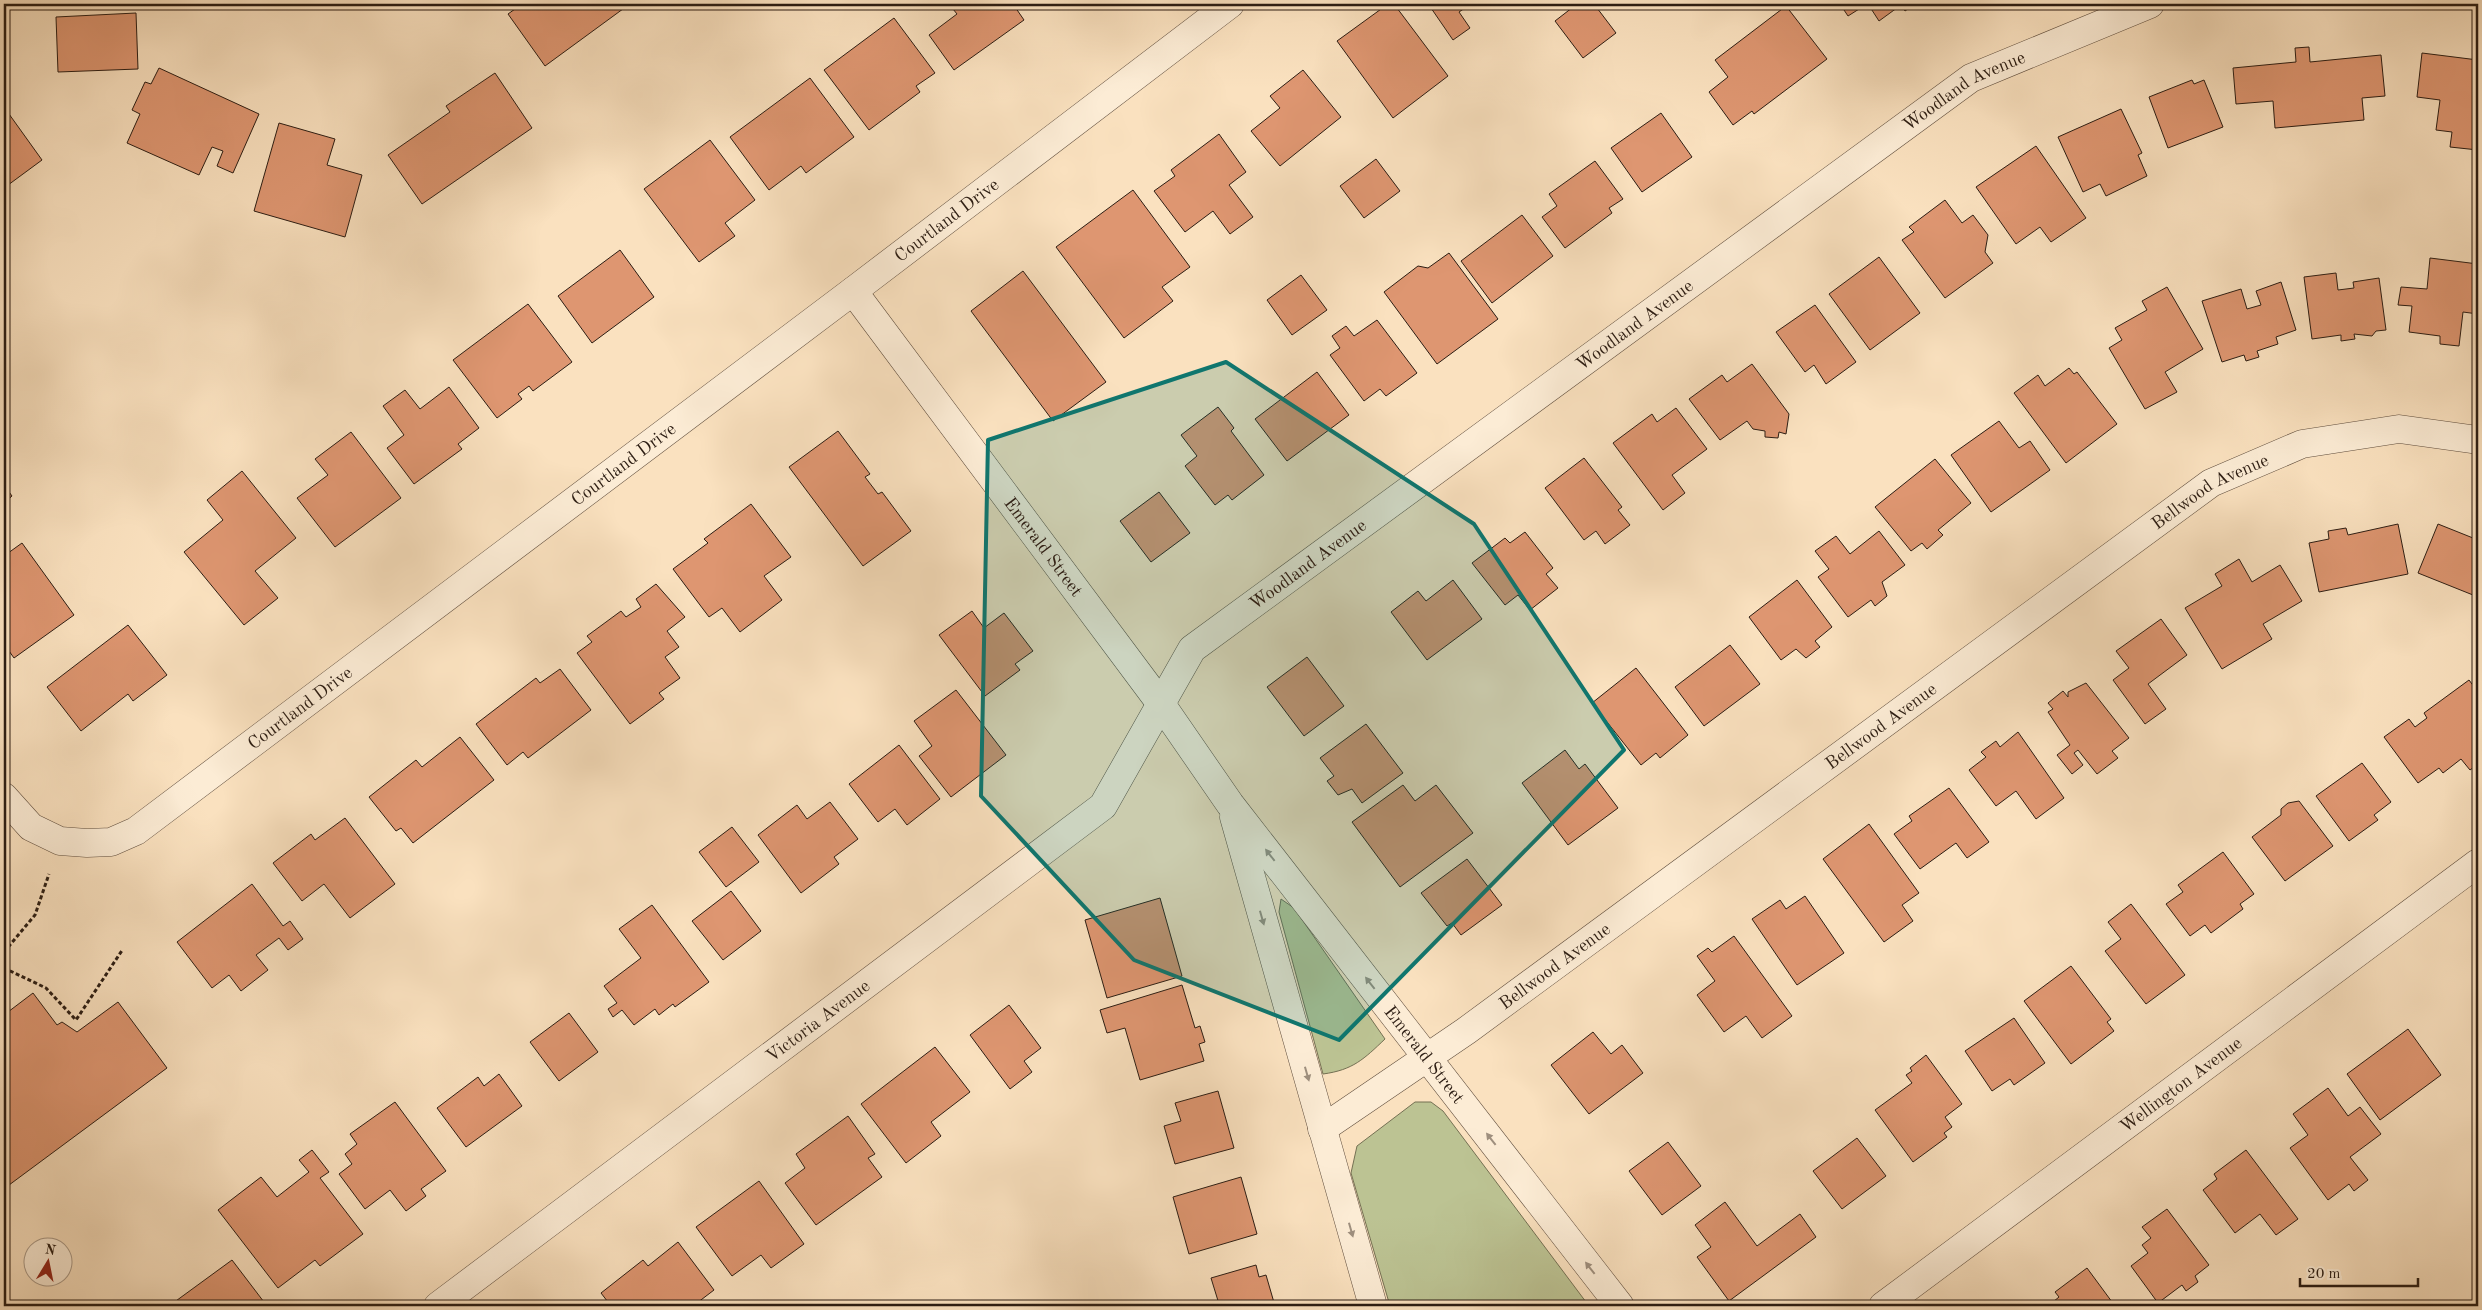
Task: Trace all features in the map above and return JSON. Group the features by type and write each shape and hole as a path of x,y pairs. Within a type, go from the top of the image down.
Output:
{"street":[{"name":"Courtland Drive","path":"4,798 30,827 60,840 87,843 112,842 136,831 853,291 1230,4"},
{"name":"Woodland Avenue","path":"1161,704 1192,649 1972,78 2150,4"},
{"name":"Emerald Street","path":"853,291 1161,704 1230,804 1620,1306"},
{"name":"Bellwood Avenue","path":"1322,1129 1428,1058 2211,483 2302,444 2399,430 2478,440"},
{"name":"Victoria Avenue","path":"438,1306 1103,806 1161,704"},
{"name":"Emerald Street","path":"1230,804 1372,1306"},
{"name":"Wellington Avenue","path":"1884,1306 2478,863"}],"path":[{"path":"4,952 35,915 60,840"},
{"path":"4,968 46,988 76,1020 123,949"}],"highlighted area":[{"path":"1226,362 1474,524 1624,750 1339,1040 1134,960 981,796 988,440"}],"green space":[{"path":"1281,899 1294,908 1385,1039 1364,1058 1342,1070 1323,1074 1279,912"},
{"path":"1415,1102 1431,1102 1443,1111 1589,1306 1390,1306 1351,1173 1357,1146"}],"building":[{"path":"522,4 625,4 627,6 545,66 508,14"},
{"path":"949,4 1013,4 1024,20 954,70 929,35 957,14"},
{"path":"1388,4 1394,4 1448,76 1393,118 1337,41"},
{"path":"1437,4 1471,4 1459,12 1470,28 1453,40 1431,8"},
{"path":"1577,4 1594,4 1616,33 1583,58 1555,21"},
{"path":"1840,4 1867,4 1848,16"},
{"path":"1868,4 1915,4 1905,11 1901,5 1879,21"},
{"path":"1786,6 1827,59 1754,114 1752,111 1733,125 1709,92 1728,77 1715,60"},
{"path":"136,13 138,69 58,72 56,17"},
{"path":"894,18 935,73 916,86 920,92 869,130 824,70"},
{"path":"2309,47 2310,62 2381,55 2385,96 2362,98 2364,120 2275,128 2273,101 2236,104 2233,68 2296,62 2295,48"},
{"path":"2422,53 2478,60 2478,150 2450,147 2452,132 2436,130 2440,100 2417,97"},
{"path":"159,68 259,114 233,173 217,166 223,151 212,147 199,175 127,143 140,114 132,110 145,82 151,84"},
{"path":"1303,70 1341,117 1280,166 1251,131 1280,108 1270,96"},
{"path":"495,73 532,128 422,204 388,155 450,112 446,106"},
{"path":"810,78 854,137 806,173 801,166 769,190 730,137"},
{"path":"2192,80 2194,84 2204,80 2223,127 2168,148 2149,97"},
{"path":"4,107 42,160 4,188"},
{"path":"2121,109 2142,153 2138,155 2147,176 2106,196 2100,184 2083,192 2058,137"},
{"path":"1661,113 1692,157 1642,192 1611,148"},
{"path":"279,123 335,139 327,165 362,175 345,237 254,211"},
{"path":"1219,134 1246,172 1229,185 1253,217 1230,234 1213,211 1185,232 1154,191 1175,176 1171,170"},
{"path":"710,140 755,200 725,223 735,236 699,262 644,189"},
{"path":"2036,146 2086,218 2051,242 2040,227 2016,244 1976,187"},
{"path":"1376,159 1400,191 1364,218 1340,186"},
{"path":"1595,161 1623,199 1609,208 1612,213 1565,248 1542,217 1557,206 1549,194"},
{"path":"1133,190 1190,267 1162,287 1173,301 1124,338 1056,247"},
{"path":"1945,200 1962,223 1973,215 1988,235 1985,252 1993,263 1945,298 1902,240 1914,232 1909,227"},
{"path":"1522,215 1553,256 1492,303 1461,261"},
{"path":"620,250 654,297 592,343 558,296"},
{"path":"1449,253 1498,319 1437,364 1384,292 1418,266 1428,268"},
{"path":"1879,257 1920,313 1870,350 1829,294"},
{"path":"2430,258 2478,264 2478,314 2463,312 2459,346 2440,344 2440,336 2409,332 2412,306 2398,305 2401,287 2427,289"},
{"path":"1023,271 1106,382 1053,421 971,311"},
{"path":"2336,273 2338,290 2354,288 2353,282 2379,278 2386,330 2376,331 2372,336 2354,334 2355,339 2341,341 2341,335 2312,339 2304,277"},
{"path":"1301,275 1327,310 1292,335 1267,300"},
{"path":"2281,282 2296,330 2276,337 2278,344 2257,351 2259,357 2246,361 2244,355 2222,362 2202,301 2241,289 2247,309 2261,305 2256,291"},
{"path":"2167,287 2203,349 2165,372 2177,392 2145,409 2109,348 2122,340 2115,328 2147,310 2142,301"},
{"path":"528,304 572,362 533,391 529,386 518,394 522,399 497,418 453,360"},
{"path":"1815,305 1856,362 1826,384 1814,365 1805,372 1776,332"},
{"path":"1377,320 1417,373 1386,396 1380,389 1364,401 1330,355 1340,348 1332,336 1346,326 1354,336"},
{"path":"1752,364 1789,414 1786,434 1779,432 1778,438 1765,437 1765,431 1753,429 1747,421 1720,440 1689,399 1722,375 1727,382"},
{"path":"2069,368 2074,374 2077,372 2117,424 2066,463 2014,393 2038,375 2045,386"},
{"path":"1317,372 1349,415 1287,461 1255,419"},
{"path":"449,387 479,428 458,444 462,449 414,484 387,448 404,435 383,406 405,390 420,409"},
{"path":"1218,407 1234,428 1231,431 1264,475 1232,500 1228,495 1215,505 1185,466 1197,456 1181,435"},
{"path":"1676,408 1707,449 1672,475 1685,493 1663,510 1613,443 1652,414 1657,422"},
{"path":"1999,421 2019,448 2030,441 2050,470 1991,512 1951,455"},
{"path":"838,431 870,474 865,477 878,494 882,492 911,531 863,566 789,467"},
{"path":"351,432 401,498 335,547 297,498 328,475 315,459"},
{"path":"1584,458 1622,507 1618,510 1630,525 1605,544 1596,531 1584,540 1545,488"},
{"path":"1935,459 1971,503 1938,530 1943,535 1927,549 1922,543 1911,551 1875,507"},
{"path":"242,471 296,538 255,571 278,598 244,625 184,552 223,520 207,500"},
{"path":"4,485 12,496 4,503"},
{"path":"1159,492 1190,533 1151,562 1120,521"},
{"path":"751,504 791,557 764,576 782,600 740,632 722,608 709,617 673,569 708,543 704,539"},
{"path":"2398,524 2408,574 2319,592 2309,543 2329,539 2328,531 2346,528 2348,535"},
{"path":"2438,524 2478,540 2478,597 2418,573"},
{"path":"1879,531 1905,565 1882,582 1887,596 1875,606 1871,600 1848,617 1818,577 1829,569 1815,551 1836,536 1850,554"},
{"path":"1525,532 1553,568 1546,574 1558,588 1530,610 1518,595 1505,605 1472,563 1505,538 1510,543"},
{"path":"22,543 74,615 14,658 4,644 4,556"},
{"path":"2239,559 2252,582 2280,565 2302,601 2263,624 2272,639 2222,669 2185,608 2222,586 2215,574"},
{"path":"1453,580 1482,619 1427,660 1391,612 1418,591 1426,601"},
{"path":"1797,580 1832,627 1815,641 1820,647 1806,658 1796,649 1781,660 1749,617"},
{"path":"656,584 685,617 667,631 679,647 665,657 680,678 659,693 664,699 630,724 577,653 592,642 587,636 621,611 626,617 641,607 636,599"},
{"path":"972,611 984,628 1004,613 1033,651 1015,664 1020,670 985,696 939,635"},
{"path":"2161,619 2187,655 2148,684 2166,709 2145,724 2113,680 2129,668 2116,651"},
{"path":"128,625 167,675 133,701 128,694 81,731 47,687"},
{"path":"1730,645 1760,684 1704,726 1675,687"},
{"path":"1307,657 1344,706 1304,736 1267,687"},
{"path":"1636,668 1688,735 1660,758 1656,753 1641,765 1592,703"},
{"path":"560,669 591,710 528,758 523,752 507,765 476,724 536,678 540,683"},
{"path":"2469,680 2478,692 2478,738 2474,741 2478,747 2478,764 2470,770 2461,759 2443,773 2439,768 2418,783 2384,737 2409,719 2415,727 2427,718 2424,713"},
{"path":"2086,683 2129,738 2112,751 2118,758 2097,774 2078,750 2074,753 2083,765 2072,774 2057,755 2070,745 2048,712 2053,709 2048,703 2063,691 2068,697 2068,692"},
{"path":"956,690 1006,755 951,797 919,756 932,746 914,721"},
{"path":"1366,724 1403,773 1362,803 1352,789 1338,795 1327,781 1334,776 1320,758"},
{"path":"2018,732 2064,798 2036,819 2016,791 1996,806 1969,770 1986,757 1981,752 1996,741 2000,747"},
{"path":"460,737 494,780 413,843 401,828 396,831 369,797 416,760 422,767"},
{"path":"899,745 940,799 907,825 895,809 878,822 849,784"},
{"path":"1565,750 1579,769 1585,764 1618,808 1568,845 1522,783"},
{"path":"2362,763 2391,802 2374,815 2378,820 2349,841 2316,796"},
{"path":"1403,785 1415,801 1436,785 1473,833 1400,887 1352,822"},
{"path":"1949,788 1989,842 1967,858 1956,843 1920,869 1894,834 1912,821 1909,816"},
{"path":"2299,801 2333,846 2285,881 2252,837 2281,815 2281,809 2288,803"},
{"path":"830,802 858,839 834,857 839,864 801,893 758,835 797,805 807,819"},
{"path":"345,818 395,884 350,918 324,884 302,901 273,863 311,834 315,840"},
{"path":"1869,824 1919,893 1902,905 1913,921 1884,942 1823,859"},
{"path":"732,827 759,862 726,887 699,852"},
{"path":"2223,852 2254,894 2240,904 2243,909 2211,933 2205,925 2190,936 2166,904 2183,892 2178,885"},
{"path":"1467,859 1502,905 1461,935 1452,923 1447,926 1421,893"},
{"path":"252,884 283,926 290,921 303,939 288,950 279,938 256,955 268,970 241,991 229,975 212,988 177,942"},
{"path":"731,891 761,931 723,960 692,921"},
{"path":"1805,896 1844,953 1797,985 1752,919 1780,900 1786,909"},
{"path":"1160,898 1182,976 1107,998 1085,920"},
{"path":"2131,904 2185,975 2146,1004 2105,951 2121,939 2108,922"},
{"path":"652,905 709,982 675,1007 673,1004 659,1015 655,1009 634,1025 622,1010 613,1017 608,1009 617,1003 604,986 641,958 619,929"},
{"path":"1734,936 1792,1016 1762,1038 1746,1016 1724,1032 1697,995 1715,981 1697,956 1708,948 1712,952"},
{"path":"2071,966 2111,1019 2107,1022 2114,1031 2071,1064 2024,1001"},
{"path":"1182,985 1195,1028 1200,1026 1205,1042 1199,1044 1204,1061 1140,1080 1125,1028 1107,1033 1100,1010"},
{"path":"33,993 57,1025 62,1022 77,1032 118,1002 167,1068 5,1188 4,1087 9,1083 4,1076 4,1025 8,1022 4,1015"},
{"path":"1009,1005 1041,1048 1024,1061 1032,1072 1010,1089 970,1035"},
{"path":"569,1013 598,1052 559,1081 530,1042"},
{"path":"2014,1018 2045,1063 2014,1085 2010,1079 1992,1091 1965,1051"},
{"path":"2408,1029 2441,1075 2380,1120 2347,1074"},
{"path":"1593,1032 1611,1054 1622,1045 1643,1073 1589,1114 1551,1065"},
{"path":"935,1047 970,1092 931,1122 941,1136 906,1163 861,1104"},
{"path":"1926,1055 1962,1104 1945,1117 1952,1127 1944,1133 1947,1137 1913,1162 1875,1110 1912,1083 1906,1075 1912,1071 1910,1068"},
{"path":"499,1074 522,1106 466,1147 437,1108 478,1077 484,1086"},
{"path":"2328,1088 2348,1116 2360,1107 2381,1134 2350,1157 2368,1180 2354,1191 2349,1184 2328,1200 2290,1148 2308,1135 2293,1114"},
{"path":"1218,1091 1234,1148 1175,1164 1164,1126 1181,1121 1175,1103"},
{"path":"395,1102 446,1171 421,1189 426,1196 406,1211 390,1190 365,1209 339,1174 352,1164 345,1154 357,1144 350,1134"},
{"path":"848,1116 875,1154 868,1158 882,1177 816,1225 785,1183 805,1168 796,1154"},
{"path":"1857,1138 1886,1176 1842,1209 1813,1171"},
{"path":"1668,1142 1701,1186 1662,1215 1629,1171"},
{"path":"312,1150 329,1172 320,1178 363,1234 320,1266 315,1260 278,1288 218,1210 261,1177 277,1197 309,1172 299,1160"},
{"path":"2246,1150 2298,1219 2276,1235 2260,1214 2235,1233 2203,1190 2217,1179 2214,1174"},
{"path":"1241,1177 1257,1234 1189,1254 1173,1197"},
{"path":"759,1181 804,1244 771,1268 761,1255 732,1276 696,1227"},
{"path":"1725,1202 1757,1246 1800,1214 1816,1237 1729,1301 1697,1257 1711,1247 1695,1225"},
{"path":"2167,1209 2209,1265 2195,1276 2198,1282 2186,1291 2182,1285 2158,1303 2131,1266 2148,1253 2142,1245 2151,1238 2142,1227"},
{"path":"678,1242 714,1290 693,1306 611,1306 601,1293 643,1260 648,1266"},
{"path":"232,1260 267,1306 169,1306"},
{"path":"1256,1265 1259,1277 1266,1275 1275,1306 1210,1306 1219,1304 1211,1278"},
{"path":"2087,1268 2115,1306 2048,1306 2059,1297 2055,1292"}]}
